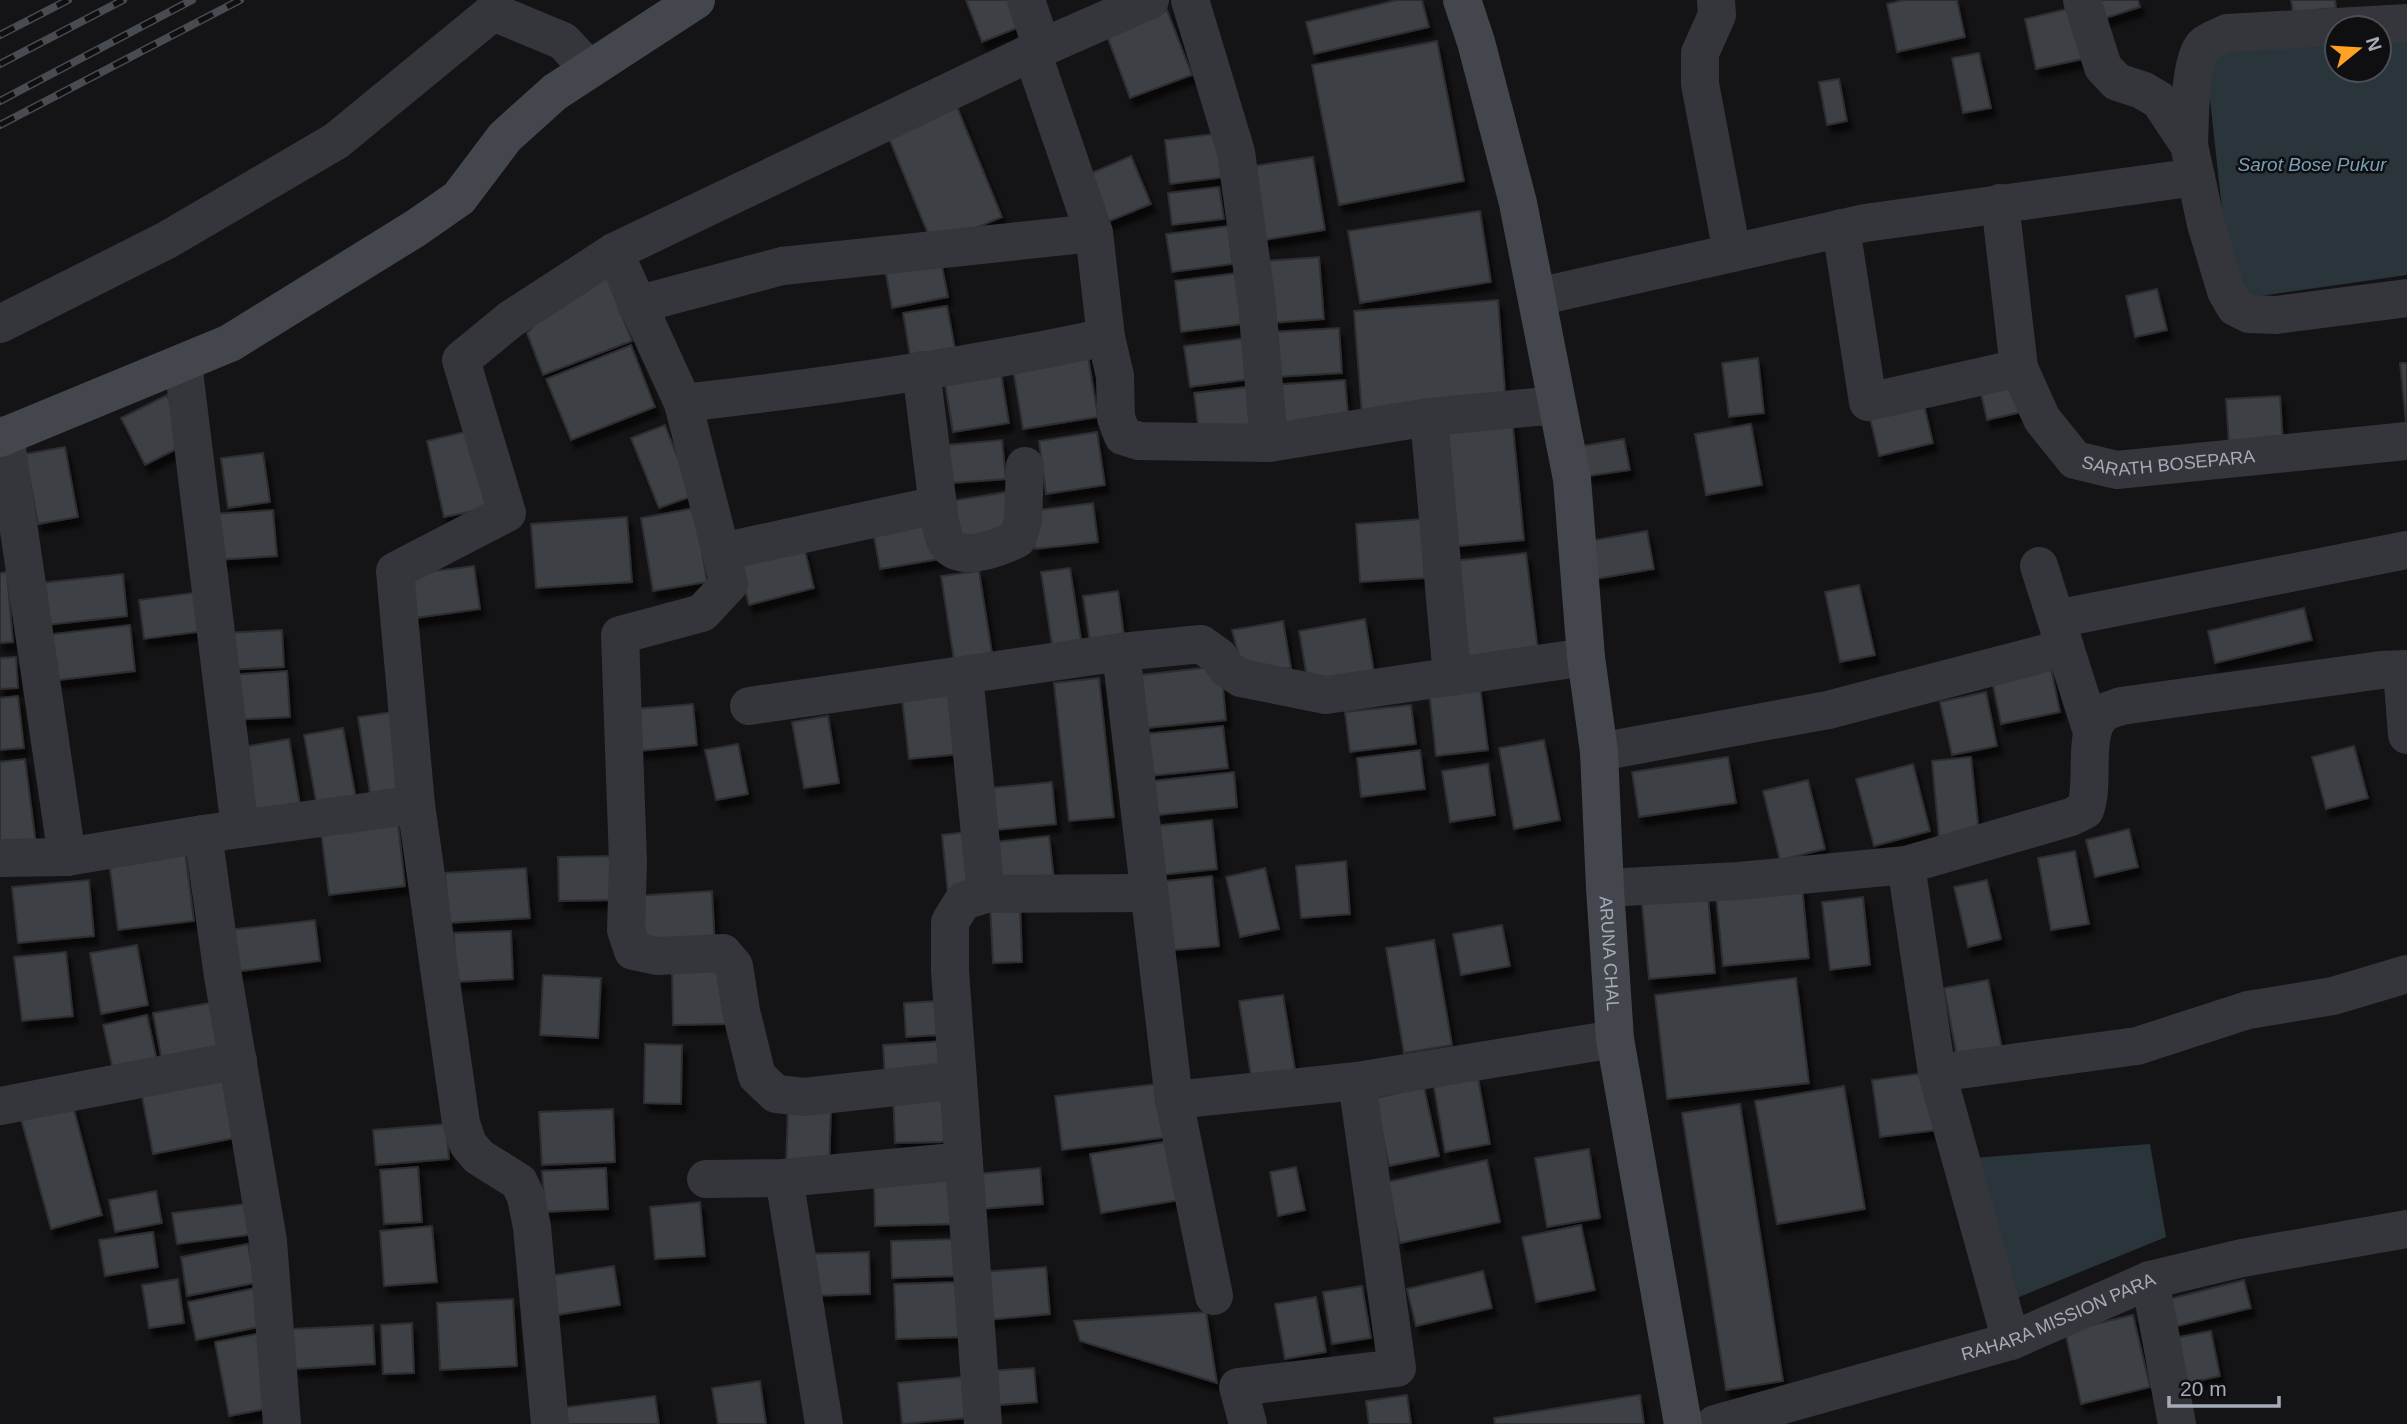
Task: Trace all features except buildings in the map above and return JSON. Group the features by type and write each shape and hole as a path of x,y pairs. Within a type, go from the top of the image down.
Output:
{"street":[{"path":"67,857 2,437 230,344 416,228 459,198 505,137 555,92 696,0"},
{"path":"1026,0 1037,50 1094,233 1106,337 1115,376 1116,418 1123,436 1139,441 1269,443 1429,417 1557,405"},
{"path":"550,1424 532,1227 526,1197 519,1182 479,1157 468,1144 461,1123 416,805 395,571 508,513 461,360 511,319 614,252 1037,50 1150,0"},
{"path":"1190,0 1236,152 1257,304 1269,443"},
{"name":"ARUNA CHAL","path":"1462,0 1476,42 1518,203 1572,479 1586,657 1599,751 1615,1038 1683,1424"},
{"path":"1716,0 1717,15 1700,53 1700,84 1732,253"},
{"path":"2082,0 2104,67 2117,82 2142,90 2159,100 2192,161"},
{"path":"0,324 167,240 336,141 493,12 564,41 589,69"},
{"path":"2407,23 2227,33 2204,44 2197,56 2192,87 2192,161 2209,235 2226,291 2235,307 2249,314 2276,315 2407,298"},
{"path":"1536,297 1841,228 2000,203 2192,161"},
{"name":"SARATH BOSEPARA","path":"2000,203 2019,368 2042,419 2075,460 2117,470 2407,441"},
{"path":"1841,228 1868,402 2019,368"},
{"path":"636,305 782,266 1094,233"},
{"path":"614,252 683,403 729,584 702,613 620,635 628,862 626,930 633,951 657,956 723,953 734,966 741,1012 757,1076 776,1094 804,1097 958,1080"},
{"path":"683,403 1021,355 1106,337"},
{"path":"183,363 240,829"},
{"path":"921,370 937,505 947,544 959,552 976,552 998,549 1017,539 1023,521 1025,466"},
{"path":"1429,417 1452,677"},
{"path":"721,552 937,505"},
{"path":"1599,751 1828,710 2061,634 2407,550"},
{"path":"1605,888 1739,881 1906,865 2071,817 2085,810 2090,787 2091,729 2039,566"},
{"path":"749,706 1121,652 1200,644 1219,657 1227,669 1241,678 1326,695 1586,657"},
{"path":"1121,652 1174,1100 1214,1296"},
{"path":"2091,729 2104,713 2121,706 2404,669 2407,736"},
{"path":"964,675 986,894"},
{"path":"0,858 67,857 203,834 416,805"},
{"path":"203,834 268,1241 282,1424"},
{"path":"1906,865 1937,1073 2011,1340"},
{"path":"983,1424 950,971 950,922 962,901 986,894 1148,893"},
{"path":"1937,1073 2137,1046 2248,1010 2333,996 2407,974"},
{"path":"1174,1100 1357,1081 1615,1038"},
{"path":"0,1106 238,1060"},
{"path":"1248,1424 1238,1387 1397,1368 1357,1081"},
{"path":"706,1179 784,1178 964,1161"},
{"path":"784,1178 824,1424"},
{"name":"RAHARA MISSION PARA","path":"1715,1424 2011,1340 2150,1280 2242,1258 2407,1229"},
{"path":"2150,1280 2177,1424"}],"water":[{"name":"Sarot Bose Pukur","path":"2407,24 2407,275 2232,300 2204,45 2323,32 2323,84 2393,84 2393,26"},
{"path":"2150,1144 2166,1237 2002,1304 1973,1158"}],"railway":[{"path":"0,35 68,0"},
{"path":"0,64 123,0"},
{"path":"0,101 192,0"},
{"path":"0,125 240,0"}]}
